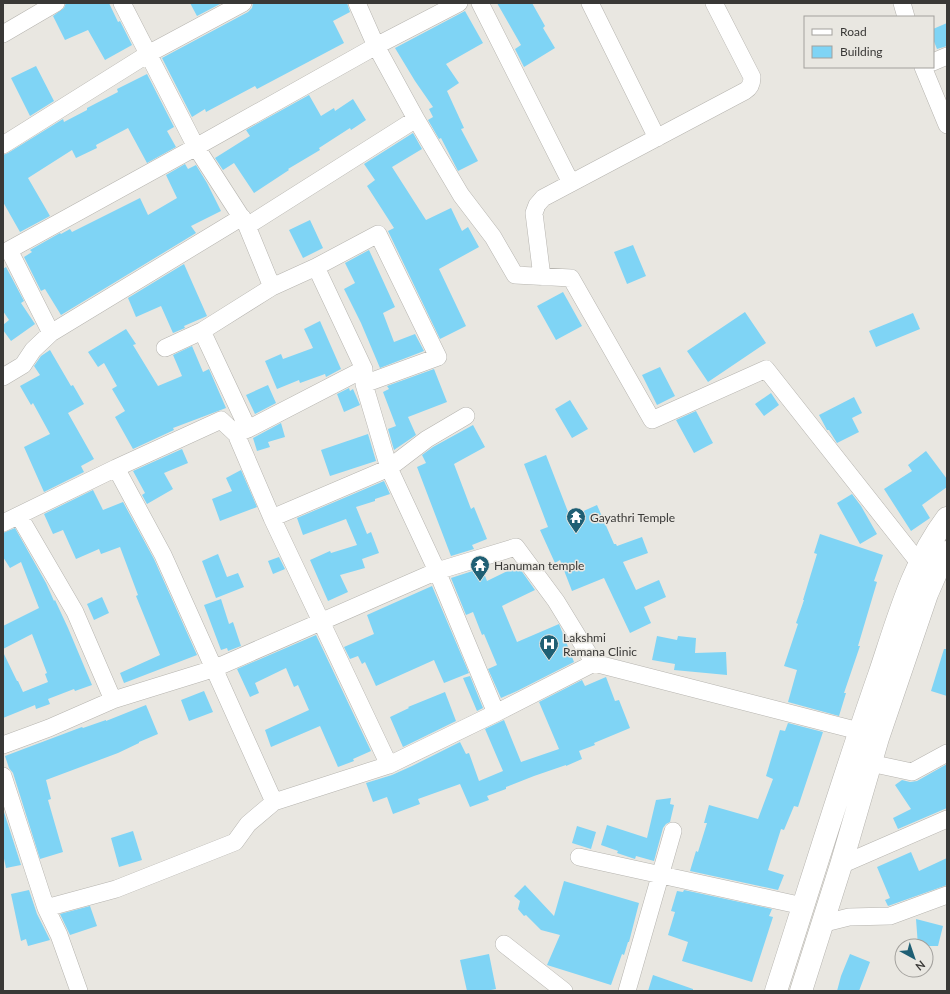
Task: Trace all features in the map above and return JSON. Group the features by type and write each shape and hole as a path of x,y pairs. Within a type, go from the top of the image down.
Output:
{"main road":[{"path":"801,991 821,924 841,865 870,763 868,734 912,578 931,543 947,518"},
{"path":"776,991 803,906 868,734 927,594 947,552"}],"street":[{"path":"3,34 56,3"},
{"path":"122,3 196,147 244,221 272,287"},
{"path":"3,144 148,54 243,3"},
{"path":"357,3 376,46 416,119 461,195 493,237 515,275 571,278 652,420 766,369 920,564"},
{"path":"51,333 5,248 196,147 376,46 459,3"},
{"path":"480,3 572,183"},
{"path":"590,3 657,138"},
{"path":"542,276 534,213 537,205 543,198 749,89 752,83 752,78 714,3"},
{"path":"902,3 906,16"},
{"path":"934,62 947,56"},
{"path":"923,68 947,125"},
{"path":"3,377 23,365 33,350 51,333 416,119"},
{"path":"165,348 202,331 272,287 316,267 378,234 438,357 364,376 242,432"},
{"path":"316,267 364,376 389,468 437,570 496,713"},
{"path":"202,331 242,432 272,518 389,765"},
{"path":"272,518 389,468 427,439 466,416"},
{"path":"3,523 116,468 221,420 242,432"},
{"path":"116,468 163,555 274,802"},
{"path":"19,516 75,612 113,700"},
{"path":"3,745 49,728 113,700 213,669 437,570 516,548 556,601 594,663"},
{"path":"46,908 116,889 235,842 248,824 274,802 389,765 594,663 868,734"},
{"path":"870,763 912,772 947,753"},
{"path":"3,776 46,908 60,935 79,991"},
{"path":"841,865 947,819"},
{"path":"627,991 674,831"},
{"path":"579,857 660,876 803,906"},
{"path":"821,924 849,917 890,916 947,895"},
{"path":"931,902 947,909"},
{"path":"504,944 564,991"}],"building":[{"path":"66,3 109,3 118,22 120,21 132,45 105,60 88,30 65,40 53,16 64,8"},
{"path":"190,3 222,3 197,16"},
{"path":"253,3 347,3 350,12 333,21 344,43 257,89 255,86 206,112 205,109 192,117 162,58 248,12 252,8"},
{"path":"497,3 532,3 545,26 543,28 555,48 524,67 515,49 521,45"},
{"path":"465,11 483,43 446,64 459,83 447,91 464,128 461,129 478,161 458,171 441,138 439,139 428,120 433,117 429,109 433,107 395,48"},
{"path":"947,23 947,46 937,49 934,42 934,29"},
{"path":"36,66 54,101 30,116 11,78"},
{"path":"147,74 174,127 167,131 176,147 147,163 128,128 96,145 97,148 76,158 72,150 28,178 50,216 20,232 3,202 3,155 63,119 64,122 87,110 87,108 118,92 117,89"},
{"path":"309,95 321,116 334,108 335,111 353,99 366,120 351,130 350,128 319,148 320,150 288,169 289,170 254,193 234,163 223,170 215,158 250,136 246,130"},
{"path":"413,133 422,149 392,167 426,220 451,208 462,231 468,227 479,247 439,269 466,326 440,339 388,231 394,228 367,186 375,180 364,164"},
{"path":"185,164 188,169 196,165 221,211 191,226 196,233 61,315 45,289 41,291 24,257 32,252 30,250 60,233 61,234 70,229 72,232 140,198 148,215 177,198 166,175"},
{"path":"310,220 323,248 303,258 289,230"},
{"path":"633,245 646,276 627,284 614,252"},
{"path":"369,250 395,307 383,313 394,342 415,334 424,351 380,368 361,323 344,289 355,283 345,263"},
{"path":"184,264 207,316 184,326 185,328 173,333 161,306 136,317 128,298"},
{"path":"6,267 24,301 21,303 35,324 11,341 3,330 3,325 9,320 3,311 3,269"},
{"path":"563,292 582,326 556,340 537,306"},
{"path":"745,312 766,343 708,382 687,351"},
{"path":"913,313 920,329 876,347 869,331"},
{"path":"320,321 341,369 326,377 325,374 300,383 299,380 277,389 265,361 281,354 283,359 313,348 304,329"},
{"path":"126,329 136,344 133,345 158,386 182,376 173,355 192,346 203,372 209,369 226,408 173,428 174,430 133,449 115,417 125,411 112,389 117,386 104,363 98,367 88,352"},
{"path":"50,350 71,386 73,385 84,404 68,413 94,459 81,466 84,472 44,492 24,447 50,434 33,403 31,405 20,386 40,375 34,366 41,356"},
{"path":"660,367 675,396 657,405 642,375"},
{"path":"434,369 447,402 408,417 416,435 394,450 388,429 396,426 383,392 389,389 387,386"},
{"path":"268,385 276,403 255,414 246,395"},
{"path":"349,388 350,391 353,389 360,405 344,412 337,394"},
{"path":"771,393 779,405 764,416 755,404"},
{"path":"854,397 862,413 852,418 859,432 837,443 829,430 827,430 819,415"},
{"path":"570,400 588,429 572,438 555,409"},
{"path":"696,411 713,443 694,453 676,420"},
{"path":"281,423 285,437 268,442 270,447 257,451 253,438"},
{"path":"473,425 485,447 454,464 471,509 474,507 487,539 472,545 474,549 451,556 417,467 426,463 422,455 433,447"},
{"path":"368,434 376,461 330,476 321,450"},
{"path":"182,449 188,463 164,473 173,489 147,504 142,495 145,493 133,471"},
{"path":"926,451 947,479 947,487 922,505 930,518 911,531 884,489 912,471 908,465"},
{"path":"546,455 570,517 597,505 614,544 617,546 642,537 648,553 623,562 636,590 659,580 666,597 644,607 651,623 630,633 604,578 572,591 560,560 555,563 540,530 548,527 524,464"},
{"path":"241,470 257,507 220,521 212,499 232,491 226,478"},
{"path":"384,481 390,494 356,507 367,534 371,532 379,553 362,559 365,568 340,575 348,592 328,601 310,560 330,551 331,553 357,545 346,519 303,535 297,518"},
{"path":"93,490 103,510 123,502 154,559 197,655 124,683 120,673 160,655 136,596 138,595 120,547 101,554 99,549 76,559 63,530 53,534 44,514"},
{"path":"852,494 861,506 877,534 860,544 837,503"},
{"path":"15,528 46,583 54,601 55,600 92,685 75,691 74,689 48,699 50,704 36,709 35,705 3,718 3,652 23,692 48,682 45,674 47,673 32,634 3,649 3,626 39,608 21,562 10,568 3,557 3,533"},
{"path":"820,534 883,555 874,581 877,582 858,646 860,646 844,693 846,693 839,716 788,702 797,670 784,666 798,624 796,623 817,554 814,553"},
{"path":"218,554 227,577 238,573 244,587 216,598 202,561"},
{"path":"279,557 285,569 273,574 268,561"},
{"path":"518,566 535,590 502,606 517,642 559,624 574,662 501,698 488,669 497,665 484,634 482,635 473,612 466,615 451,578 482,568 487,581"},
{"path":"432,586 469,673 444,683 434,660 376,686 365,662 362,664 358,656 350,659 344,647 374,634 367,615"},
{"path":"102,597 109,613 94,620 87,604"},
{"path":"221,599 229,624 233,622 241,646 228,651 227,648 221,650 204,605"},
{"path":"316,635 371,751 353,759 354,761 338,767 320,726 271,747 265,730 309,710 298,685 294,687 286,668 255,683 259,693 250,697 237,669"},
{"path":"657,636 677,640 678,636 696,638 695,653 726,652 727,675 674,670 675,664 652,660"},
{"path":"944,649 947,649 947,696 931,691"},
{"path":"470,676 483,708 477,711 463,678"},
{"path":"606,677 615,701 619,700 630,728 579,751 582,759 506,787 506,789 487,796 489,800 470,807 460,784 418,799 420,804 393,814 387,797 373,802 366,783 392,775 460,742 466,754 469,753 479,781 503,771 485,729 504,720 521,762 559,749 539,702 582,680 585,686"},
{"path":"204,691 213,712 189,721 181,700"},
{"path":"445,692 456,721 403,747 390,717 409,708 408,707"},
{"path":"146,705 158,734 118,753 46,780 51,799 48,800 63,852 40,859 13,773 9,768 5,756 82,727 83,728 106,721"},
{"path":"788,723 823,732 798,807 794,806 784,830 781,829 768,870 784,875 778,890 690,871 707,823 704,823 709,805 758,819 773,779 766,776 780,730 785,731"},
{"path":"947,764 947,808 898,829 893,818 911,809 895,785 902,780 910,782 917,781"},
{"path":"671,798 670,804 674,805 670,822 663,828 654,861 636,856 635,859 617,853 618,851 601,845 607,825 647,838 656,800"},
{"path":"3,809 21,865 6,868 3,854"},
{"path":"577,826 596,832 591,849 572,843"},
{"path":"133,831 142,860 119,867 111,838"},
{"path":"911,852 919,871 947,858 947,885 888,906 885,900 890,898 877,867"},
{"path":"564,881 639,903 629,942 624,955 622,954 611,985 547,965 560,935 541,930 518,909 520,901 514,896 525,885 554,916"},
{"path":"29,890 37,914 50,940 28,946 26,939 21,941 11,894"},
{"path":"684,890 772,909 769,916 773,917 752,982 682,961 688,942 668,935 675,912 671,911 677,891 683,892"},
{"path":"90,906 97,926 70,935 60,914"},
{"path":"916,919 943,926 938,946 934,946 934,938 917,938"},
{"path":"489,954 496,989 486,991 467,991 460,960"},
{"path":"850,954 870,962 859,991 837,991 841,976"},
{"path":"653,975 693,989 693,991 648,991"}],"place":[{"name":"Gayathri Temple","path":"576,534"},
{"name":"Hanuman temple","path":"480,582"},
{"name":"Lakshmi Ramana Clinic","path":"549,661"}]}
